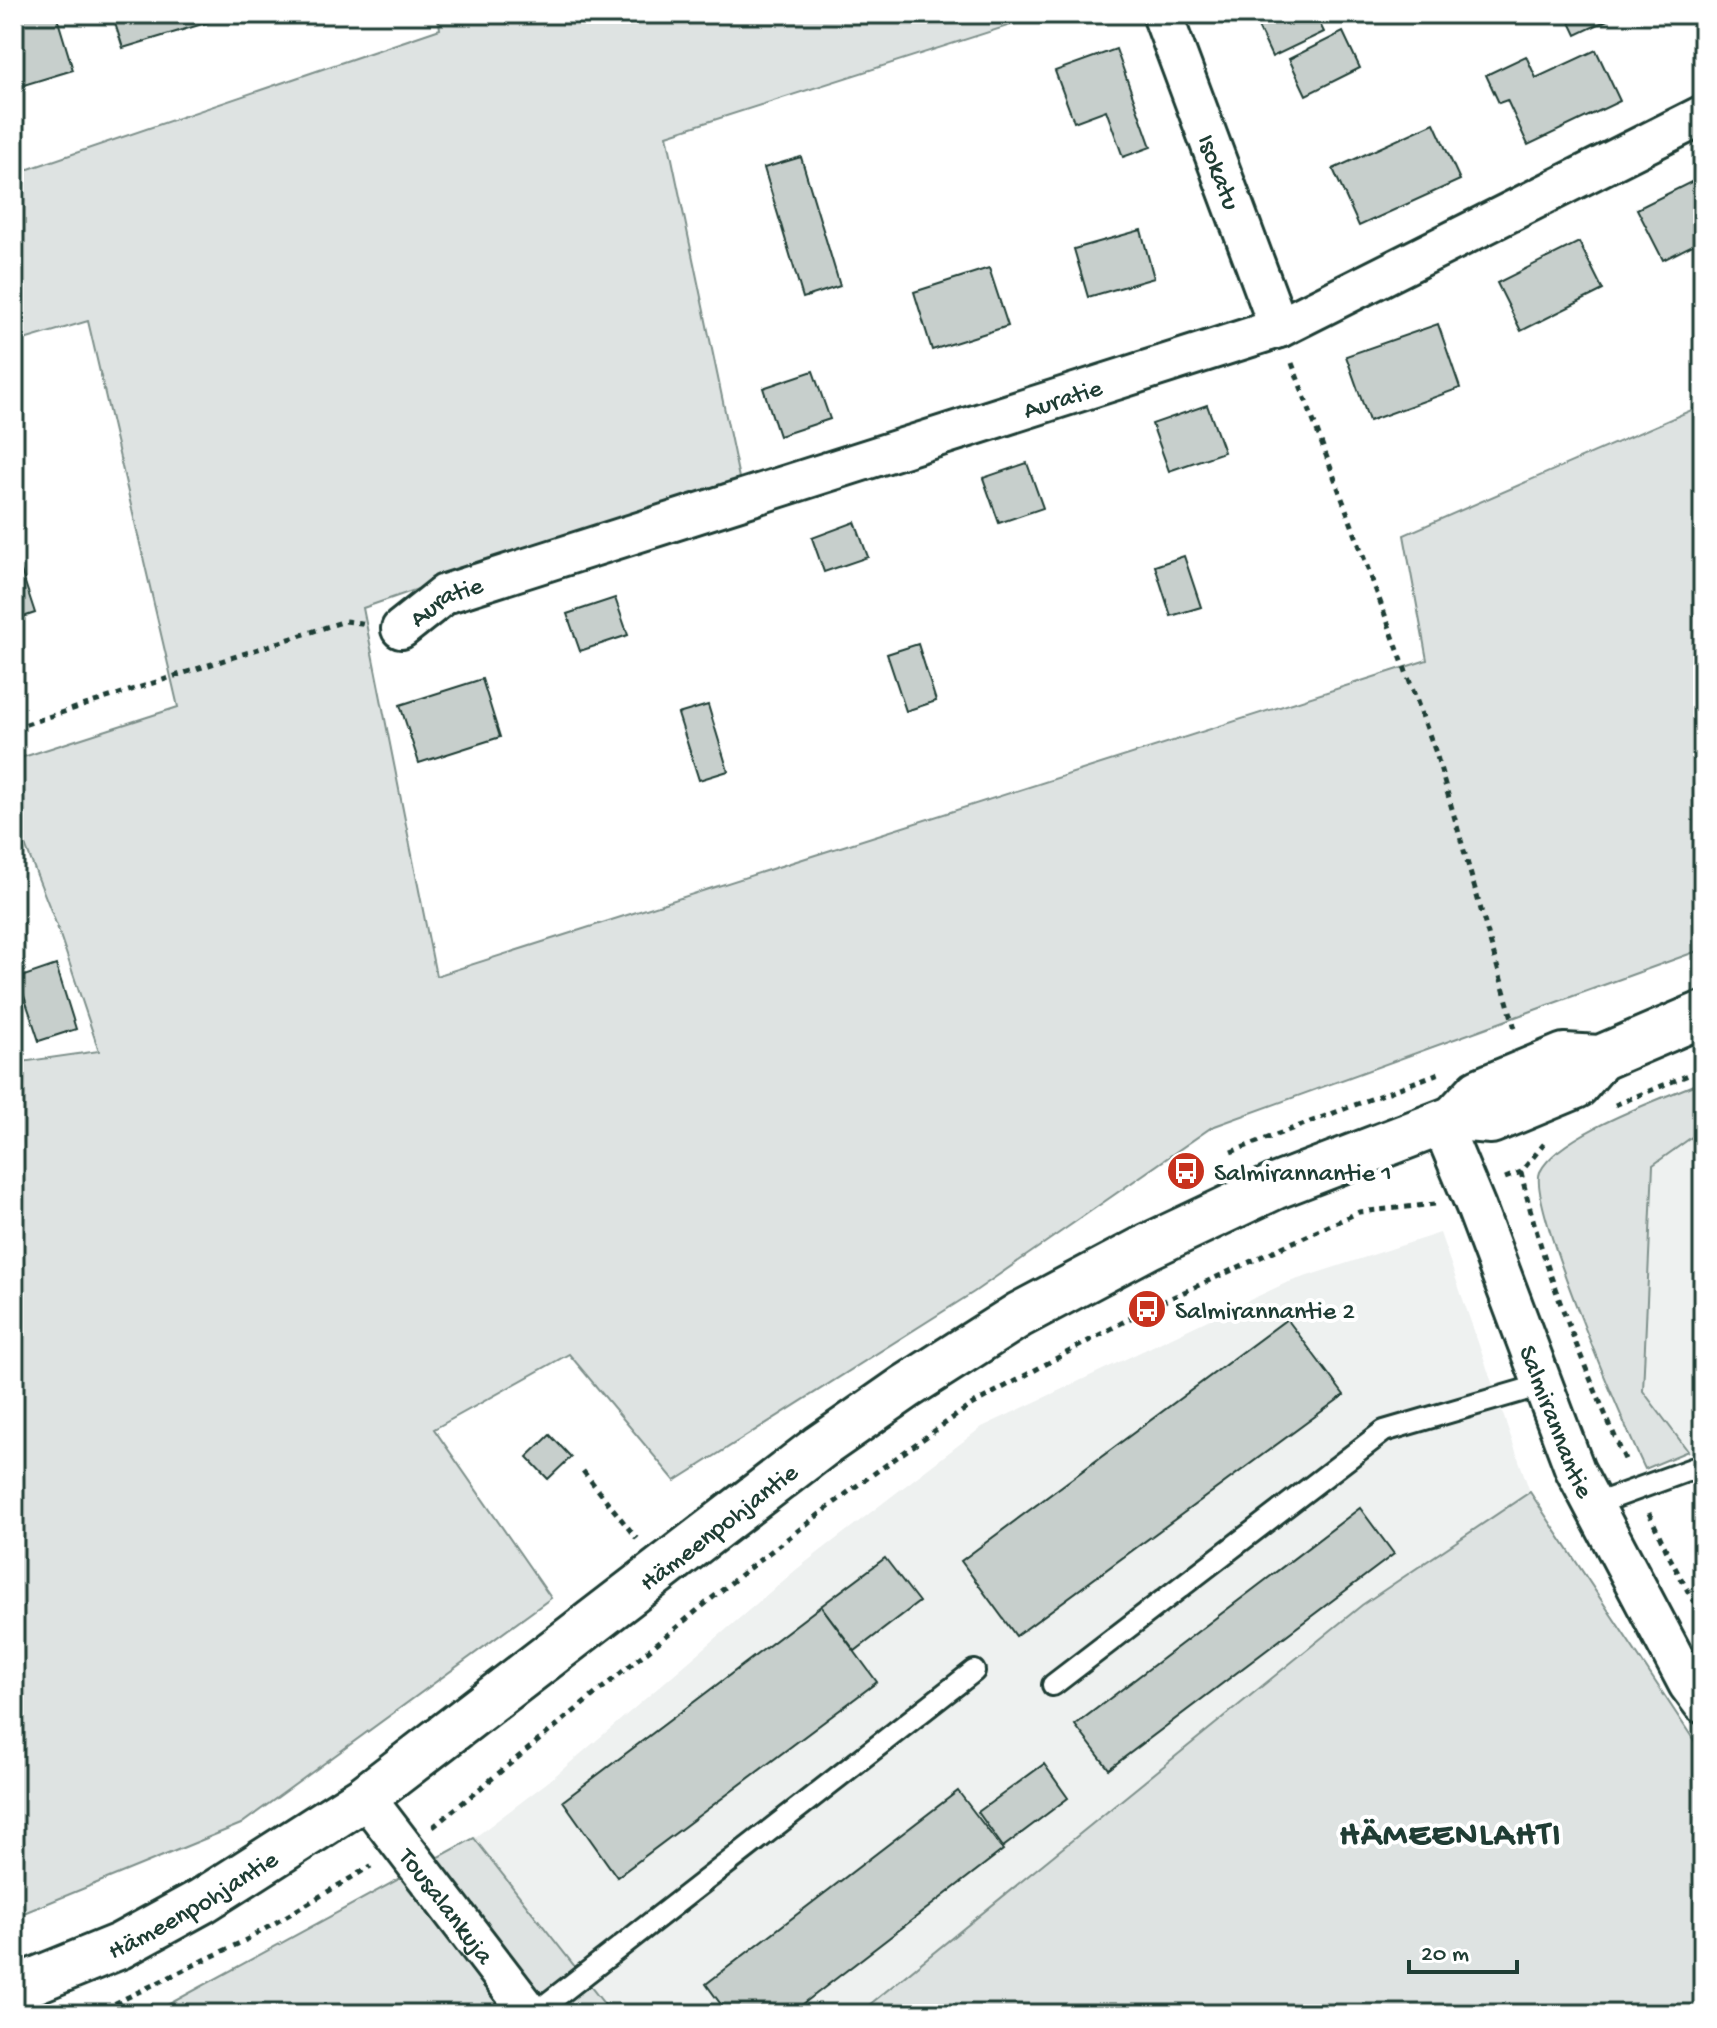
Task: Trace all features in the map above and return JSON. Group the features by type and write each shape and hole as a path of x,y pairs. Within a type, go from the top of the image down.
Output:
{"main road":[{"name":"Hämeenpohjantie","path":"14,1989 120,1946 202,1901 365,1797 820,1447 906,1387 1019,1315 1149,1246 1274,1187 1448,1120 1479,1091 1537,1085 1564,1056 1600,1058 1703,1014"}],"street":[{"name":"Isokatu","path":"1162,14 1279,328"},
{"name":"Auratie","path":"401,629 445,594 1279,328 1703,115"},
{"name":"Salmirannantie","path":"1448,1120 1469,1191 1575,1470 1688,1684 1703,1704"},
{"name":"Tousalankuja","path":"365,1797 532,2014"}],"lane":[{"path":"1053,1685 1384,1431 1542,1385"},
{"path":"1593,1505 1703,1465"},
{"path":"532,2014 974,1671"}],"path":[{"path":"93,2014 248,1939 433,1827 757,1563 855,1487 971,1405 1147,1309 1359,1212 1440,1204 1521,1172 1556,1129 1519,1042 1436,753 1279,328"},
{"path":"14,728 345,621 401,629"},
{"path":"1600,1111 1703,1069"},
{"path":"1231,1152 1447,1070"},
{"path":"1521,1172 1533,1224 1602,1408 1669,1556 1703,1619"},
{"path":"583,1471 660,1569"}],"shaded area":[{"path":"438,14 1045,14 667,135 739,478 363,608 436,976 1427,660 1404,535 1703,405 1703,949 1212,1127 974,1292 675,1481 569,1354 434,1429 551,1598 241,1824 14,1917 14,1063 99,1051 57,926 14,817 14,760 178,707 88,321 14,343 14,174 440,29"},
{"path":"1703,1081 1703,1129 1653,1165 1643,1391 1688,1451 1645,1469 1562,1268 1540,1191 1540,1172 1551,1158 1589,1131"},
{"path":"1703,1129 1703,1471 1643,1391 1653,1165"},
{"path":"1440,1233 1530,1492 1362,1605 858,2014 612,2014 474,1838 549,1781 797,1569 982,1427 1286,1283"},
{"path":"1530,1492 1703,1754 1703,2014 858,2014 1362,1605"},
{"path":"474,1838 612,2014 151,2014"}],"building":[{"path":"14,14 56,14 73,70 14,88"},
{"path":"112,14 207,14 209,22 123,48"},
{"path":"1252,14 1315,14 1324,32 1272,57"},
{"path":"1566,14 1615,14 1616,16 1576,35"},
{"path":"1343,32 1360,68 1306,95 1289,59"},
{"path":"1116,49 1151,147 1123,157 1106,110 1074,122 1055,71"},
{"path":"1596,50 1620,101 1528,145 1507,100 1499,103 1486,75 1526,56 1536,78"},
{"path":"1434,123 1460,180 1359,226 1333,169"},
{"path":"801,157 840,286 803,298 764,168"},
{"path":"1703,176 1703,240 1663,260 1637,209"},
{"path":"1141,230 1154,278 1088,297 1074,249"},
{"path":"1579,242 1603,290 1521,331 1497,283"},
{"path":"989,268 1008,326 932,350 914,292"},
{"path":"1438,324 1460,388 1369,421 1346,356"},
{"path":"813,371 830,419 779,436 763,388"},
{"path":"1207,405 1224,452 1169,471 1152,424"},
{"path":"1027,463 1043,508 999,523 983,478"},
{"path":"855,522 868,557 824,572 812,538"},
{"path":"14,549 35,613 14,620"},
{"path":"1184,556 1201,607 1171,616 1155,566"},
{"path":"615,598 628,635 580,651 567,614"},
{"path":"918,644 936,701 906,711 887,654"},
{"path":"482,679 500,737 419,763 400,705"},
{"path":"708,705 728,771 699,780 678,714"},
{"path":"56,965 76,1029 39,1041 18,978"},
{"path":"1287,1319 1344,1395 1016,1636 961,1561"},
{"path":"550,1435 571,1457 548,1479 527,1457"},
{"path":"1360,1508 1394,1554 1109,1769 1075,1725"},
{"path":"885,1558 919,1602 855,1651 821,1606"},
{"path":"821,1606 877,1682 617,1877 563,1801"},
{"path":"1044,1764 1068,1798 1003,1847 978,1812"},
{"path":"958,1791 1003,1850 790,2014 728,2014 706,1984"}],"place":[{"name":"Salmirannantie 1","path":"1186,1171"},
{"name":"Salmirannantie 2","path":"1147,1309"}],"district":[{"name":"HÄMEENLAHTI","path":"1451,1831"}]}
